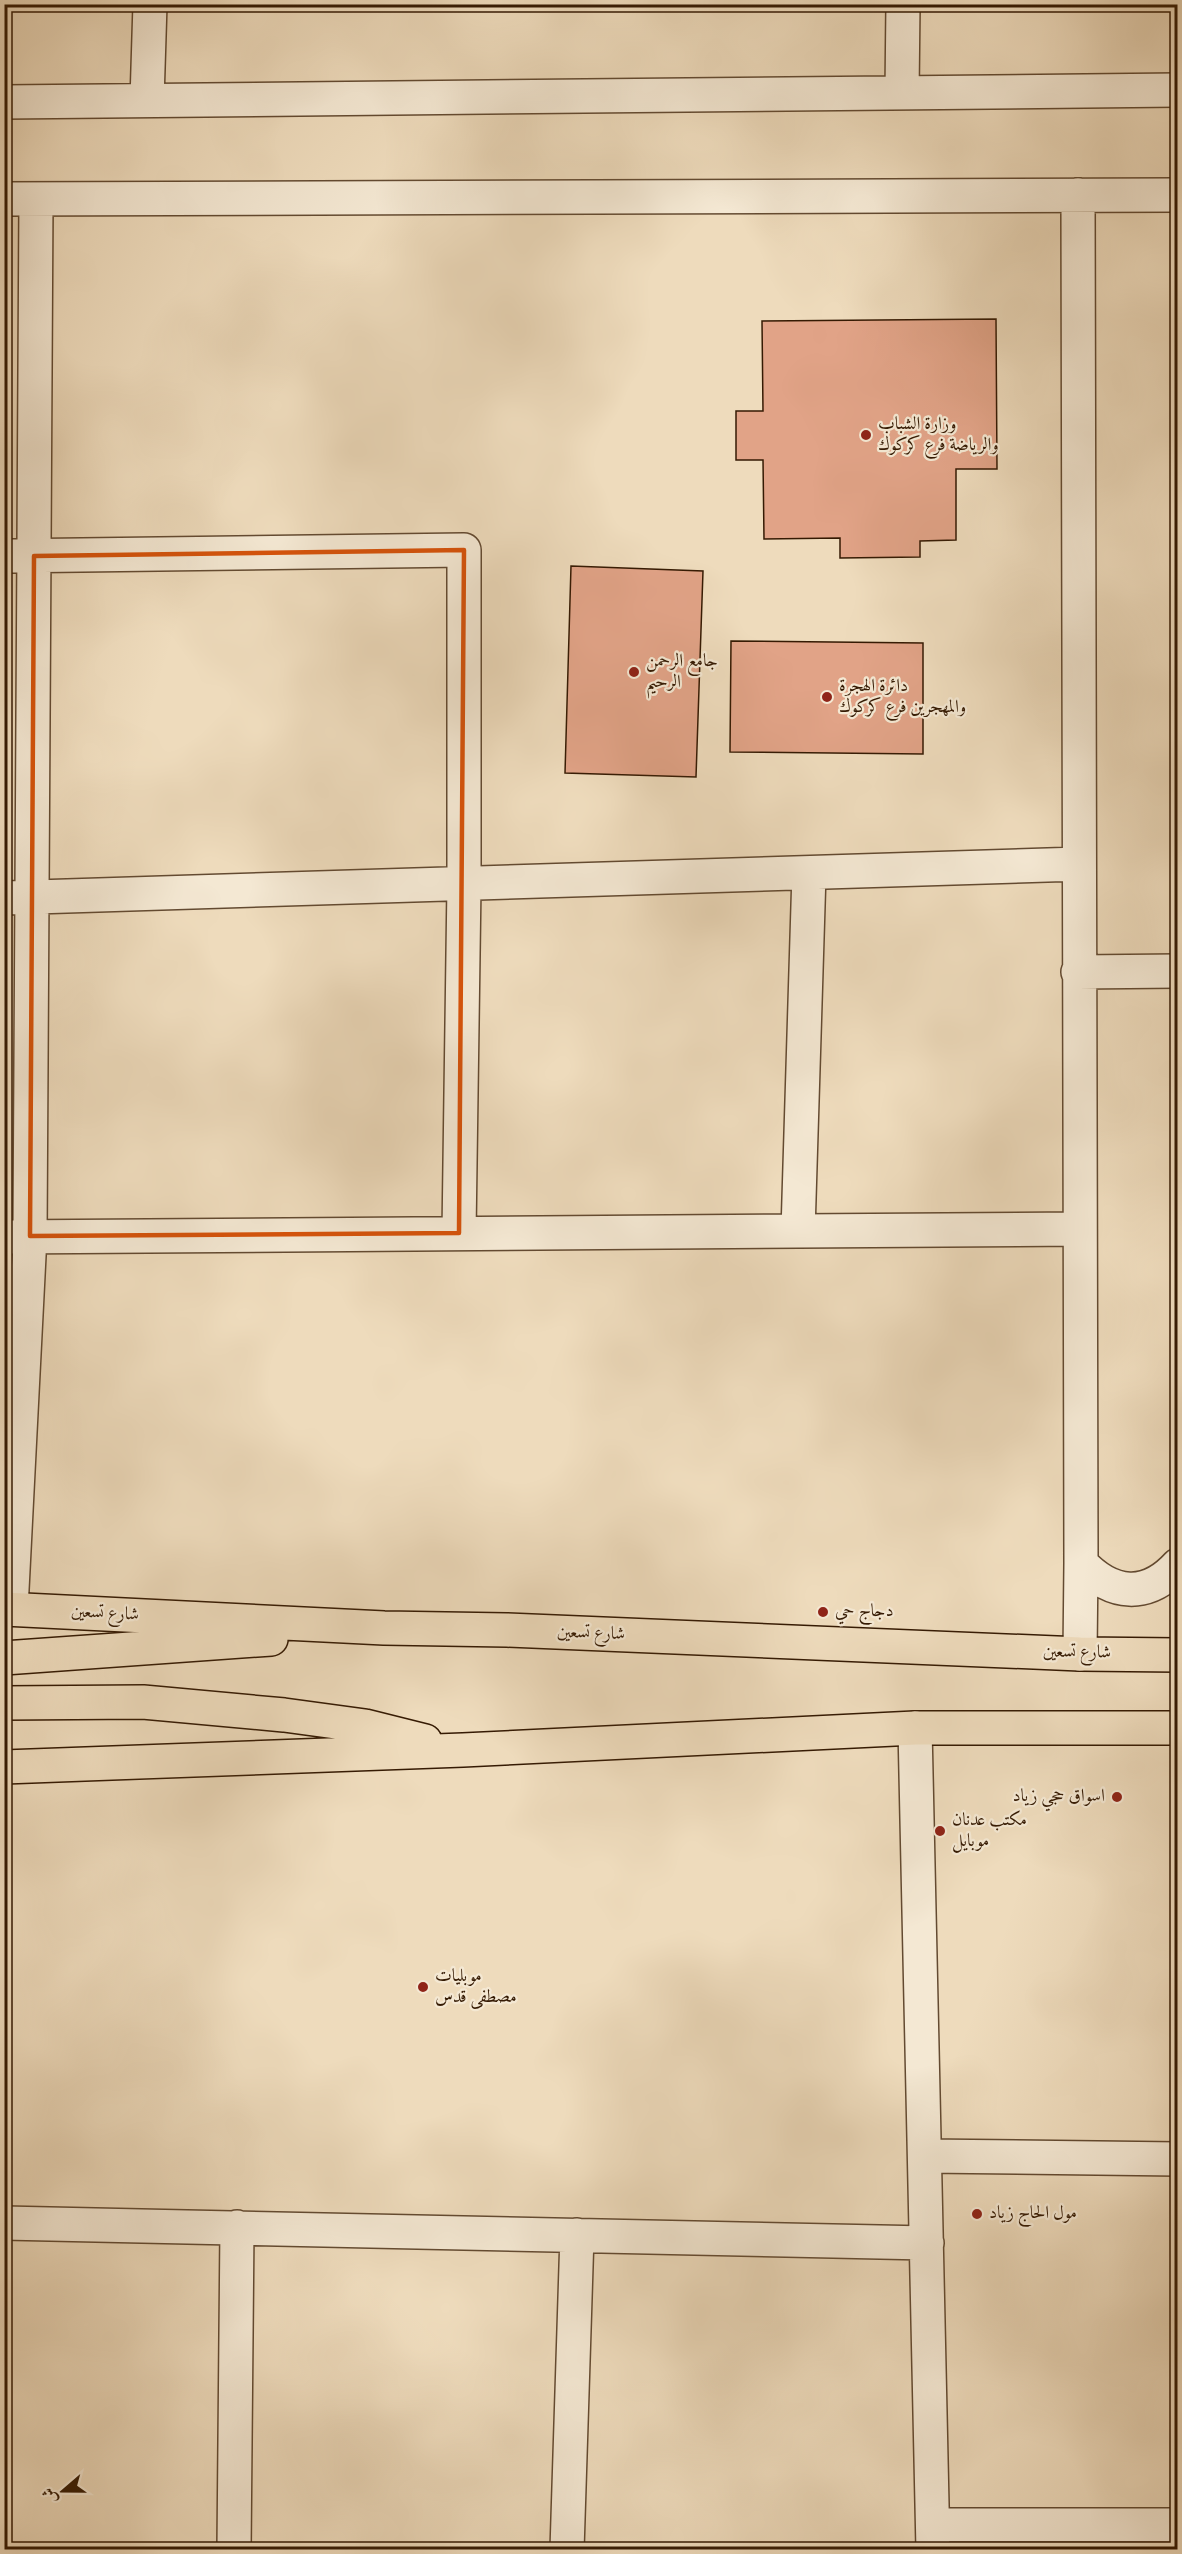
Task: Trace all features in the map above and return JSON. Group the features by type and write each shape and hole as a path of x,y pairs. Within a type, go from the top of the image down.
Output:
{"main road":[{"name":"شارع تسعين","path":"8,1609 384,1628 531,1631 1080,1654 1178,1655"},
{"path":"4,1658 208,1645 384,1628"},
{"path":"4,1703 143,1702 273,1713 364,1726 463,1750"},
{"path":"4,1767 463,1750 915,1728 1178,1728"}],"street":[{"path":"147,100 150,4"},
{"path":"902,93 903,4"},
{"path":"4,102 1178,90"},
{"path":"1078,195 1080,1654"},
{"path":"8,1609 17,1237 20,199 1178,195"},
{"path":"19,556 464,550 464,884 459,1233"},
{"path":"18,897 1079,864"},
{"path":"798,1231 809,873"},
{"path":"1078,972 1178,971"},
{"path":"17,1237 1080,1229"},
{"path":"1081,1563 1094,1577 1111,1587 1131,1590 1149,1587 1166,1577 1178,1565"},
{"path":"915,1728 933,2537 1178,2525"},
{"path":"925,2156 1178,2158"},
{"path":"4,2223 927,2243"},
{"path":"234,2550 237,2227"},
{"path":"567,2550 577,2235"}],"highlighted area":[{"path":"464,550 459,1233 30,1236 34,556"}],"building":[{"name":"وزارة الشباب والرياضة فرع كركوك","path":"996,319 997,469 956,469 956,540 920,541 920,557 840,558 840,538 764,539 763,460 736,460 736,411 763,411 762,321"},
{"name":"جامع الرحمن الرحيم","path":"571,566 703,571 696,777 565,773"},
{"name":"دائرة الهجرة والمهجرين فرع كركوك","path":"731,641 923,643 923,754 730,752"}],"place":[{"name":"وزارة الشباب والرياضة فرع كركوك","path":"866,435"},
{"name":"جامع الرحمن الرحيم","path":"634,672"},
{"name":"دائرة الهجرة والمهجرين فرع كركوك","path":"827,697"},
{"name":"دجاج حي","path":"823,1612"},
{"name":"اسواق حجي زياد","path":"1117,1797"},
{"name":"مكتب عدنان موبايل","path":"940,1831"},
{"name":"موبليات مصطفى قدس","path":"423,1987"},
{"name":"مول الحاج زياد","path":"977,2214"}]}
